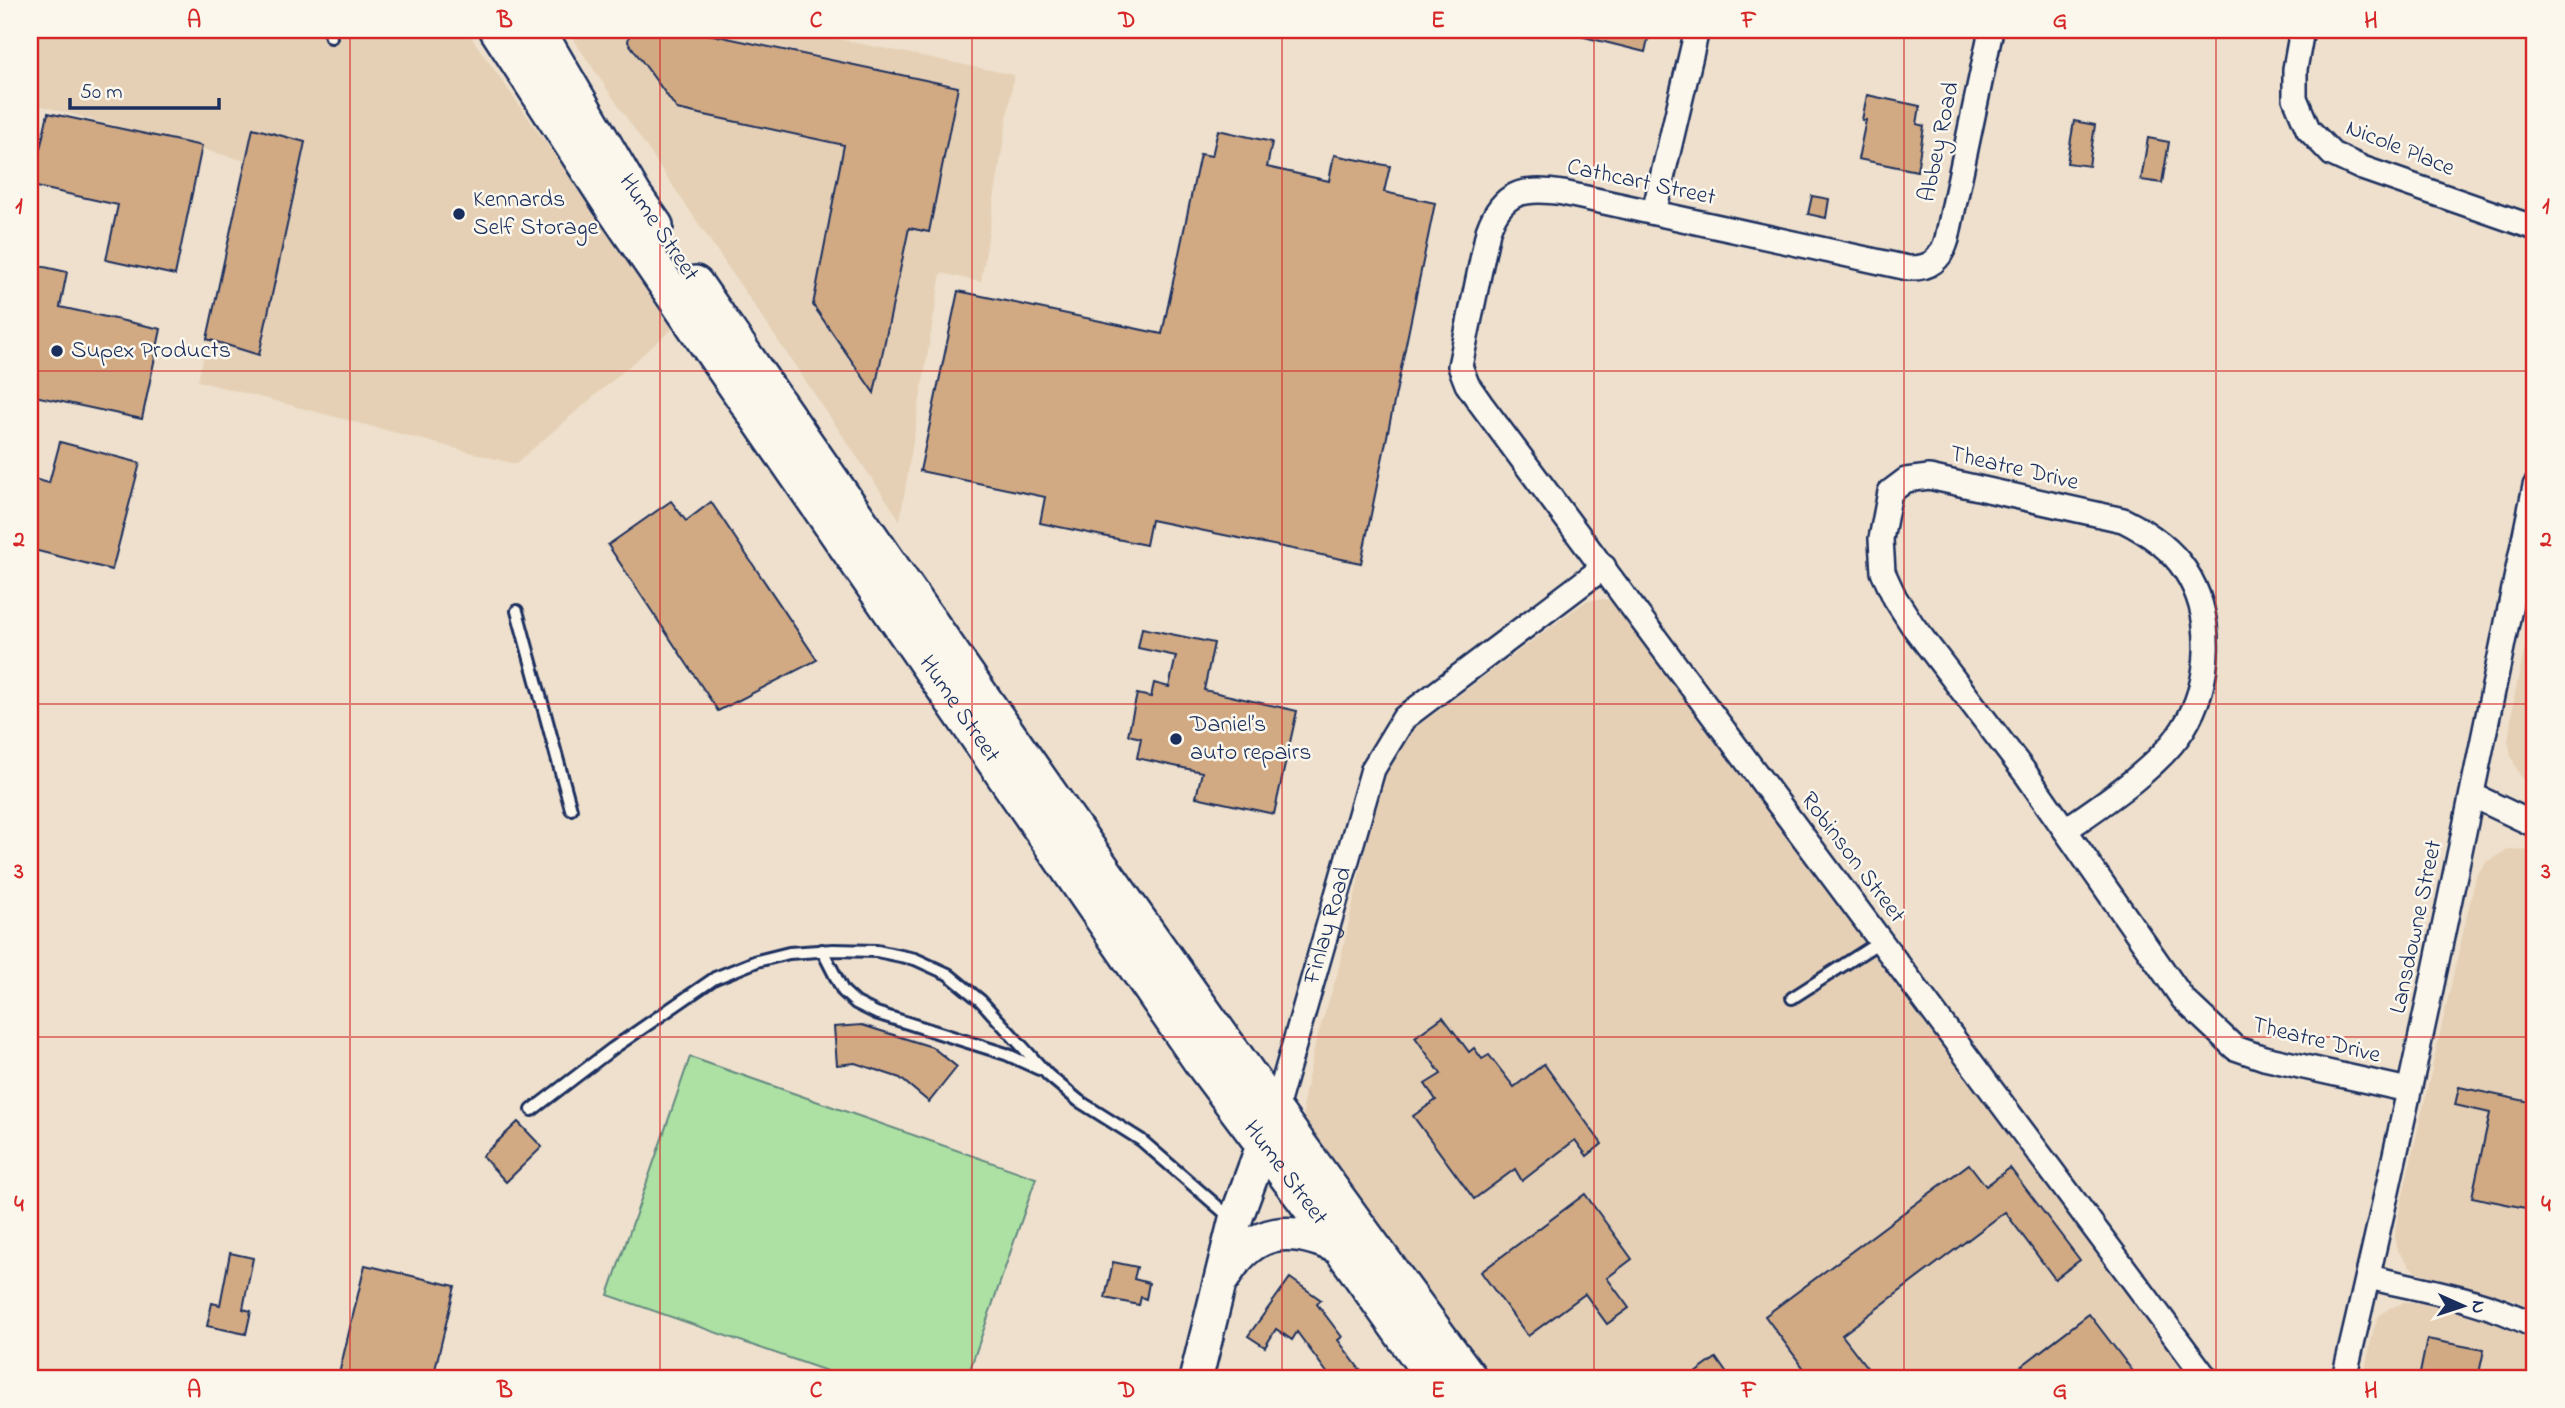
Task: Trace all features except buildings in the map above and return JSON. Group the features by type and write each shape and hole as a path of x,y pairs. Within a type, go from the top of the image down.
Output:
{"main road":[{"name":"Hume Street","path":"498,30 611,204 1201,1062 1342,1249 1434,1378"},
{"name":"Hume Street","path":"537,30 635,196 957,663 1222,1040 1469,1378"}],"street":[{"path":"1654,212 1697,30"},
{"name":"Abbey Road","path":"1934,263 1943,252 1947,239 1991,30"},
{"name":"Nicole Place","path":"2302,30 2295,69 2295,99 2308,130 2332,154 2362,168 2535,228"},
{"name":"Cathcart Street","path":"1460,366 1488,231 1495,213 1507,199 1524,191 1543,190 1654,212 1908,268 1923,269 1934,263"},
{"name":"Robinson Street","path":"1460,366 1467,384 1481,404 2206,1378"},
{"name":"Theatre Drive","path":"2065,830 2102,805 2164,754 2183,729 2200,689 2207,660 2205,631 2194,586 2184,568 2169,551 2145,531 2123,520 1929,477 1906,480 1890,492 1881,539 1884,572 1895,598 2065,830 2183,999 2235,1048 2264,1058 2408,1090"},
{"name":"Lansdowne Street","path":"2344,1378 2472,795 2535,486"},
{"name":"Finlay Road","path":"1196,1378 1234,1221 1275,1112 1373,769 1405,718 1604,568"},
{"path":"2472,795 2535,825"},
{"path":"1216,1291 1229,1268 1244,1251 1259,1240 1276,1234 1317,1237 1342,1249"},
{"path":"2368,1277 2479,1303 2535,1326"}],"lane":[{"path":"517,611 570,809"},
{"path":"1792,998 1881,941"},
{"path":"822,950 843,991 856,1003 876,1013 1006,1054 1044,1071"},
{"path":"532,1110 612,1049 715,978 757,961 789,953 822,950 877,951 915,959 948,974 981,1001 1044,1071 1079,1101 1141,1140 1234,1221"}],"shaded area":[{"path":"36,30 466,30 676,326 515,464 198,381 246,161 30,103 30,74"},
{"path":"567,30 794,30 1014,75 981,282 941,273 900,520"},
{"path":"1604,599 1615,602 2200,1378 1488,1378 1311,1135 1304,1121 1303,1103 1315,1044 1337,975 1382,774 1406,736 1415,728 1586,601"},
{"path":"2535,602 2535,795 2519,774 2508,741 2515,693"},
{"path":"2509,849 2535,851 2535,1310 2513,1299 2415,1272 2398,1251 2395,1237 2476,876 2486,862"},
{"path":"2403,1303 2426,1303 2490,1318 2515,1329 2535,1342 2535,1378 2363,1378 2379,1316"}],"green space":[{"path":"690,1057 1036,1178 967,1378 847,1378 608,1295"}],"place":[{"name":"Kennards Self Storage","path":"459,214"},
{"name":"Supex Products","path":"57,351"},
{"name":"Daniel’s auto repairs","path":"1176,739"}]}
